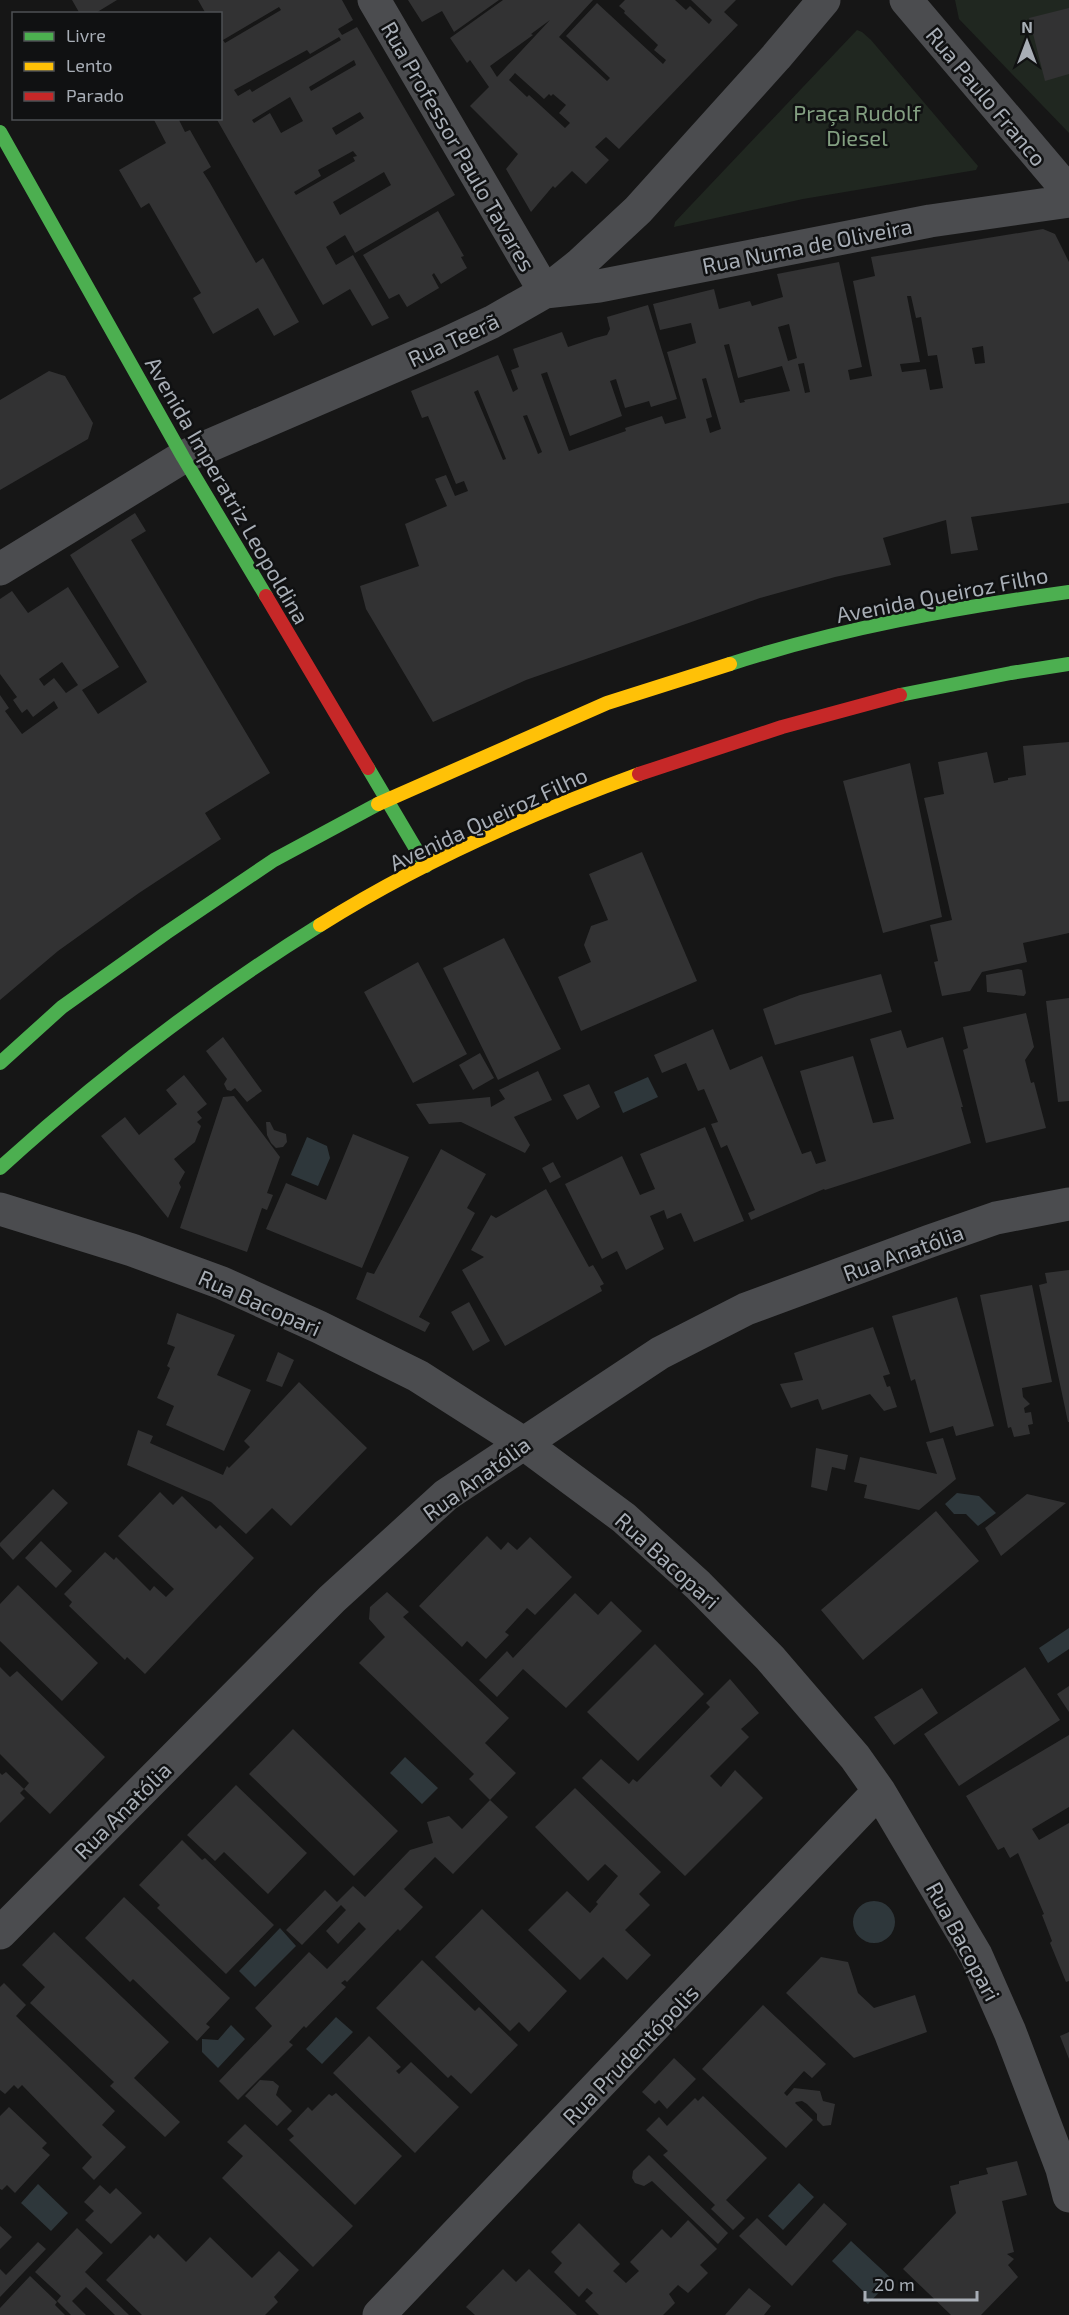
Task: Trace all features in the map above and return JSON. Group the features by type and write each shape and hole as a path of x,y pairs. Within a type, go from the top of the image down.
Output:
{"main road":[{"name":"Avenida Imperatriz Leopoldina","path":"0,132 183,457 426,866"},
{"name":"Avenida Queiroz Filho","path":"0,1063 62,1007 166,933 274,860 387,799 607,703 751,657 903,618 1069,592"},
{"name":"Avenida Queiroz Filho","path":"0,1168 51,1120 156,1037 248,972 333,916 499,830 579,797 734,741 898,695 1031,669 1069,664"}],"street":[{"name":"Rua Professor Paulo Tavares","path":"374,0 544,292"},
{"name":"Rua Teerã","path":"0,568 183,457 443,345 492,322 544,292 579,265 638,210 776,57 824,0"},
{"name":"Rua Paulo Franco","path":"906,0 1069,192"},
{"name":"Rua Numa de Oliveira","path":"544,292 599,286 930,221 1069,201"},
{"name":"Rua Anatólia","path":"0,1933 332,1599 446,1495 660,1353 746,1309 930,1240 996,1218 1069,1204"},
{"name":"Rua Bacopari","path":"0,1209 132,1250 222,1283 319,1327 418,1376 523,1443 624,1518 698,1585 770,1658 855,1757 879,1791 976,1955 1019,2054 1062,2169 1069,2196"},
{"name":"Rua Prudentópolis","path":"379,2315 879,1791"}],"green space":[{"path":"955,0 1069,0 1069,133 959,19"},
{"name":"Praça Rudolf Diesel","path":"857,30 871,40 978,166 976,170 803,199 674,227 675,222"}],"shaded area":[{"path":"648,1077 658,1097 623,1113 614,1092"},
{"path":"307,1137 327,1146 330,1158 318,1186 291,1175"},
{"path":"957,1493 979,1496 996,1513 978,1526 966,1514 954,1514 945,1504"},
{"path":"1069,1628 1069,1649 1048,1663 1039,1648"},
{"path":"405,1757 438,1788 422,1804 390,1773"},
{"path":"874,1901 882,1902 889,1907 894,1914 894,1930 889,1937 882,1942 874,1943 866,1942 859,1937 854,1930 853,1922 854,1914 859,1907 866,1902"},
{"path":"280,1928 296,1946 255,1987 239,1971"},
{"path":"336,2017 353,2032 322,2064 306,2049"},
{"path":"231,2025 245,2039 218,2068 202,2052 202,2039 218,2040"},
{"path":"799,2183 814,2197 783,2230 768,2216"},
{"path":"38,2184 68,2213 51,2231 21,2203"},
{"path":"851,2241 892,2279 868,2304 863,2300 865,2293 832,2261"}],"building":[{"path":"72,0 117,0 97,12 79,12"},
{"path":"198,0 342,0 353,20 338,29 342,35 357,27 455,195 355,253 345,235 326,247 336,265 353,255 389,318 372,326 350,289 323,305 217,120 222,120 222,12 205,12","holes":["279,7 281,10 225,43 223,40","339,37 341,40 252,92 250,89 238,96 234,90 307,50 310,54","354,60 356,65 311,91 309,87","290,97 303,121 281,133 270,113 254,123 252,120","360,112 364,118 336,135 332,128","353,151 357,156 353,157 355,161 296,195 294,192 321,176 318,170","384,172 391,185 340,215 333,202"]},
{"path":"408,0 499,0 454,32 442,11 422,22"},
{"path":"503,0 593,0 559,37 607,81 610,78 566,36 597,3 663,64 666,60 654,50 658,45 619,6 625,0 675,0 686,10 690,6 709,24 712,20 691,0 736,0 724,12 738,25 619,149 606,137 595,147 609,160 586,184 572,171 555,188 553,186 531,212 506,169 518,154 470,106 489,87 470,60 467,63 450,38","holes":["550,20 507,66 497,77 490,66","515,73 544,99 549,94 551,96 553,94 566,105 559,113 570,123 565,128 529,95 527,97 509,80"]},
{"path":"1069,8 1069,74 1045,81 1029,18"},
{"path":"154,120 179,120 185,132 190,130 211,167 203,172 256,263 263,258 299,322 274,336 258,308 213,334 193,298 201,293 149,203 141,208 119,170 166,143"},
{"path":"438,211 464,256 461,257 467,268 441,284 434,273 432,275 439,288 407,307 399,294 389,299 363,255"},
{"path":"1043,229 1055,234 1069,262 1069,503 971,517 978,550 951,554 946,520 883,538 891,565 835,577 760,598 526,680 433,722 366,609 360,586 419,566 405,524 447,506 435,479 446,475 455,496 468,491 464,481 456,484 428,416 422,418 411,391 498,355 513,392 518,389 511,370 519,367 513,349 562,332 568,347 607,335 610,329 607,317 648,305 677,399 651,407 649,401 625,408 616,379 610,381 622,416 570,436 547,372 541,374 569,451 626,431 625,428 662,416 665,424 686,418 667,352 696,343 691,323 660,330 653,304 714,289 719,309 750,301 752,306 783,297 777,274 839,262 862,367 848,370 850,380 872,376 853,281 875,276 871,257","holes":["907,296 911,296 916,318 921,317 928,356 937,355 943,388 930,390 926,369 902,372 900,364 920,362","789,324 797,358 788,361 778,327","729,344 738,378 782,366 790,391 744,400 745,402 740,403 724,345","983,346 985,363 975,364 972,348","804,363 810,392 805,393 798,364","706,378 721,429 710,433 706,419 712,417 702,379","478,390 506,459 503,460 474,392","527,415 542,452 538,454 523,416"]},
{"path":"49,371 65,376 93,423 88,439 0,490 0,400"},
{"path":"135,513 146,531 131,540 270,773 205,813 221,839 139,893 58,951 0,1000 0,695 9,708 5,711 22,734 58,708 54,701 33,717 27,709 22,713 13,700 17,697 0,674 0,599 12,591 28,613 68,587 119,667 82,690 98,714 147,682 70,555","holes":["62,662 78,685 66,693 54,678 44,686 39,679"]},
{"path":"1069,742 1069,933 1023,943 1027,962 982,972 970,991 942,996 934,962 938,961 930,925 952,920 924,798 944,794 938,762 987,752 994,783 1026,775 1023,746"},
{"path":"910,763 942,917 883,933 843,781"},
{"path":"642,852 697,981 581,1031 558,977 591,962 584,945 591,926 608,920 589,874"},
{"path":"504,938 561,1049 498,1080 443,968"},
{"path":"418,962 467,1054 413,1083 364,992"},
{"path":"1022,970 1026,993 1024,996 987,992 986,975"},
{"path":"881,974 892,1012 775,1045 763,1009 800,995"},
{"path":"1069,998 1069,1101 1058,1102 1046,1001"},
{"path":"1026,1013 1034,1047 1025,1060 1031,1083 1034,1082 1046,1128 986,1143 963,1050 968,1048 963,1027"},
{"path":"713,1029 730,1070 762,1056 802,1154 811,1151 816,1164 826,1161 800,1071 853,1056 873,1123 894,1119 870,1039 901,1030 907,1048 943,1037 971,1143 824,1189 751,1220 748,1213 755,1210 727,1145 721,1148 711,1124 718,1122 704,1089 698,1091 686,1063 662,1073 654,1055"},
{"path":"223,1037 262,1091 247,1102 235,1088 231,1091 227,1090 224,1084 227,1079 206,1051"},
{"path":"480,1053 494,1078 473,1090 459,1065"},
{"path":"538,1071 552,1100 514,1117 530,1145 525,1153 461,1122 429,1124 416,1104 490,1097 491,1107 505,1099 499,1090"},
{"path":"184,1075 207,1104 197,1112 202,1118 197,1122 201,1126 195,1142 174,1159 185,1172 179,1183 181,1187 168,1218 101,1136 125,1117 139,1135 177,1104 166,1090"},
{"path":"589,1084 600,1107 577,1120 563,1095"},
{"path":"234,1096 280,1157 267,1193 273,1195 267,1210 262,1208 247,1252 180,1228 223,1097"},
{"path":"266,1122 270,1122 274,1130 286,1134 287,1142 283,1147 276,1148 271,1143 267,1135"},
{"path":"705,1127 744,1221 694,1242 681,1213 667,1219 664,1210 650,1216 664,1249 626,1270 617,1251 602,1259 565,1184 622,1156 640,1195 655,1189 640,1154"},
{"path":"353,1134 409,1157 362,1268 266,1229 286,1183 326,1200"},
{"path":"441,1149 486,1174 467,1208 475,1213 419,1317 430,1323 425,1332 356,1299 367,1272 374,1274"},
{"path":"553,1162 561,1177 550,1183 542,1168"},
{"path":"546,1189 589,1267 593,1265 604,1284 600,1286 602,1291 505,1346 462,1270 484,1257 471,1250 491,1215 496,1218"},
{"path":"1069,1270 1068,1422 1039,1285 1047,1283 1045,1273"},
{"path":"1032,1285 1052,1382 1022,1388 1023,1397 1030,1404 1024,1408 1025,1413 1031,1412 1033,1424 1028,1425 1030,1434 1014,1437 1011,1427 1008,1428 980,1295"},
{"path":"957,1297 994,1426 956,1436 953,1426 930,1433 915,1379 911,1381 892,1316"},
{"path":"469,1302 490,1341 473,1351 451,1312"},
{"path":"177,1313 235,1335 217,1375 251,1390 224,1451 166,1425 174,1406 157,1398 170,1368 167,1366 175,1347 167,1344"},
{"path":"873,1327 890,1374 883,1376 887,1387 890,1386 897,1407 884,1411 870,1394 822,1410 818,1399 791,1408 780,1384 803,1380 794,1353"},
{"path":"278,1352 294,1360 282,1387 266,1381"},
{"path":"299,1382 367,1448 291,1526 272,1508 246,1534 211,1502 127,1465 138,1430 153,1436 150,1443 223,1475 227,1466 229,1468 250,1447 244,1441"},
{"path":"943,1438 956,1479 919,1510 864,1498 867,1485 854,1482 860,1457 937,1474 926,1442"},
{"path":"816,1448 848,1455 845,1470 832,1467 827,1491 811,1487"},
{"path":"53,1489 68,1503 13,1560 0,1546 0,1543"},
{"path":"160,1492 173,1505 182,1496 216,1529 220,1525 254,1558 145,1674 127,1657 125,1660 69,1606 72,1602 64,1594 105,1552 114,1560 116,1557 150,1591 154,1586 166,1597 174,1589 118,1536"},
{"path":"1027,1494 1066,1503 1001,1556 985,1528"},
{"path":"936,1511 979,1561 863,1660 821,1610"},
{"path":"487,1536 501,1550 508,1542 517,1550 530,1537 572,1577 535,1615 527,1608 505,1632 509,1635 486,1659 467,1641 462,1647 419,1606"},
{"path":"41,1541 72,1571 56,1588 25,1558"},
{"path":"18,1585 98,1663 62,1701 0,1641 0,1604"},
{"path":"387,1592 409,1612 403,1617 509,1718 485,1743 516,1773 490,1800 469,1779 474,1774 359,1663 385,1637 369,1619 370,1607"},
{"path":"575,1593 598,1615 611,1601 642,1631 566,1708 523,1669 497,1697 479,1680 507,1651 513,1658"},
{"path":"655,1644 704,1694 638,1761 587,1712"},
{"path":"0,1667 10,1677 17,1671 105,1757 50,1814 24,1789 29,1783 0,1754"},
{"path":"1025,1667 1060,1720 959,1786 924,1734"},
{"path":"730,1679 759,1713 741,1729 749,1737 710,1776 721,1787 735,1770 763,1798 685,1876 582,1778 601,1759 629,1784 633,1779 637,1782 710,1707 706,1703"},
{"path":"1069,1686 1069,1712 1057,1694"},
{"path":"922,1688 938,1713 894,1745 874,1717"},
{"path":"293,1729 398,1831 354,1876 249,1774"},
{"path":"1069,1735 1069,1807 1032,1829 1039,1840 1069,1823 1069,1981 1066,1982 1050,1943 1052,1941 1042,1915 1044,1914 1018,1853 1010,1858 1004,1847 998,1850 966,1796"},
{"path":"6,1772 24,1789 20,1793 25,1798 0,1823 0,1773 2,1775"},
{"path":"236,1785 307,1853 268,1894 224,1852 215,1861 187,1835"},
{"path":"575,1788 661,1872 639,1894 650,1905 625,1930 651,1955 627,1980 603,1957 580,1980 528,1930 567,1891 590,1913 598,1904 596,1902 618,1876 605,1864 588,1881 535,1827"},
{"path":"490,1800 508,1817 453,1874 435,1857 404,1889 423,1907 400,1931 398,1929 347,1982 345,1980 341,1983 346,1987 306,2028 304,2026 289,2042 293,2045 238,2100 219,2081 272,2026 255,2008 309,1952 327,1969 366,1929 359,1922 338,1944 326,1931 346,1910 341,1905 302,1945 286,1930 325,1890 337,1902 353,1886 365,1897 410,1850 433,1843 427,1822 449,1816 462,1829"},
{"path":"182,1840 202,1860 205,1858 274,1925 226,1974 157,1908 160,1905 139,1885"},
{"path":"124,1897 230,1998 206,2024 210,2027 197,2041 133,1979 130,1982 85,1938"},
{"path":"482,1909 567,1991 529,2032 519,2022 510,2031 435,1957"},
{"path":"54,1932 169,2042 134,2078 180,2122 165,2137 110,2086 114,2082 30,2003 45,1987 22,1965"},
{"path":"821,1957 848,1962 858,1993 874,2008 915,1995 927,2032 854,2058 786,1993"},
{"path":"422,1960 475,2011 479,2007 518,2045 471,2094 451,2075 448,2078 376,2008"},
{"path":"4,1983 26,2005 16,2016 115,2111 102,2125 126,2147 94,2180 82,2168 92,2157 22,2085 18,2089 14,2085 5,2094 0,2090 0,1987"},
{"path":"763,2005 826,2064 812,2078 804,2071 784,2093 787,2096 794,2088 820,2091 823,2101 835,2104 831,2125 823,2126 817,2120 817,2114 807,2104 802,2101 796,2102 813,2120 786,2148 702,2069"},
{"path":"1069,2032 1069,2059 1060,2036"},
{"path":"369,2036 401,2067 396,2071 399,2074 411,2062 459,2107 415,2153 333,2073"},
{"path":"674,2058 696,2079 667,2109 659,2100 655,2104 642,2092"},
{"path":"260,2080 273,2081 279,2086 276,2095 292,2111 277,2126 245,2096"},
{"path":"336,2093 402,2156 355,2205 289,2140 294,2136 287,2129 308,2107 312,2111 329,2094 332,2096"},
{"path":"703,2096 767,2158 726,2200 745,2218 733,2230 711,2209 715,2205 663,2155 668,2151 646,2130 659,2117 667,2126 695,2098 698,2101"},
{"path":"9,2107 47,2143 42,2148 50,2155 15,2193 7,2185 2,2190 0,2189 0,2116"},
{"path":"245,2124 353,2226 313,2267 222,2178 243,2156 227,2142"},
{"path":"649,2155 728,2233 718,2244 652,2181 644,2186 635,2183 632,2178 633,2171"},
{"path":"1017,2161 1027,2195 1002,2201 1014,2252 1007,2254 1014,2259 1008,2265 1018,2277 981,2315 951,2315 903,2269 956,2213 950,2186 959,2184 959,2181 988,2174 986,2168"},
{"path":"100,2185 110,2194 116,2188 142,2213 111,2244 85,2220 94,2211 84,2202"},
{"path":"824,2203 847,2224 792,2286 739,2236 757,2218 786,2246"},
{"path":"688,2220 717,2249 700,2265 708,2273 688,2293 678,2285 669,2294 675,2303 663,2315 599,2315 585,2301 593,2293 587,2288 579,2297 554,2272 562,2263 551,2252 579,2223 620,2264 613,2271 626,2283 639,2271 630,2262 662,2229 671,2238"},
{"path":"0,2226 12,2237 0,2249"},
{"path":"77,2228 103,2253 85,2272 129,2315 115,2315 86,2287 72,2301 86,2315 71,2315 57,2301 61,2296 35,2272"},
{"path":"158,2234 186,2262 210,2237 252,2278 279,2251 299,2270 274,2297 278,2302 265,2315 142,2315 106,2280 150,2235 154,2239"},
{"path":"38,2242 46,2249 0,2297 0,2269 6,2275"},
{"path":"503,2269 516,2282 529,2269 577,2315 475,2315 466,2307"},
{"path":"30,2276 57,2302 55,2305 65,2315 0,2315 0,2308"},
{"path":"749,2288 771,2306 764,2315 725,2315"}],"traffic: fast":[{"path":"0,132 183,457 266,596"},
{"path":"730,664 772,651 898,620 1069,592"},
{"path":"900,695 1069,664"},
{"path":"368,768 426,866"},
{"path":"0,1063 62,1007 166,933 274,860 378,804"},
{"path":"0,1168 76,1102 155,1039 236,980 320,925"}],"traffic: slow":[{"path":"378,804 607,703 730,664"},
{"path":"320,925 397,880 476,841 639,774"}],"traffic: jam":[{"path":"266,596 368,768"},
{"path":"639,774 782,727 900,695"}]}
